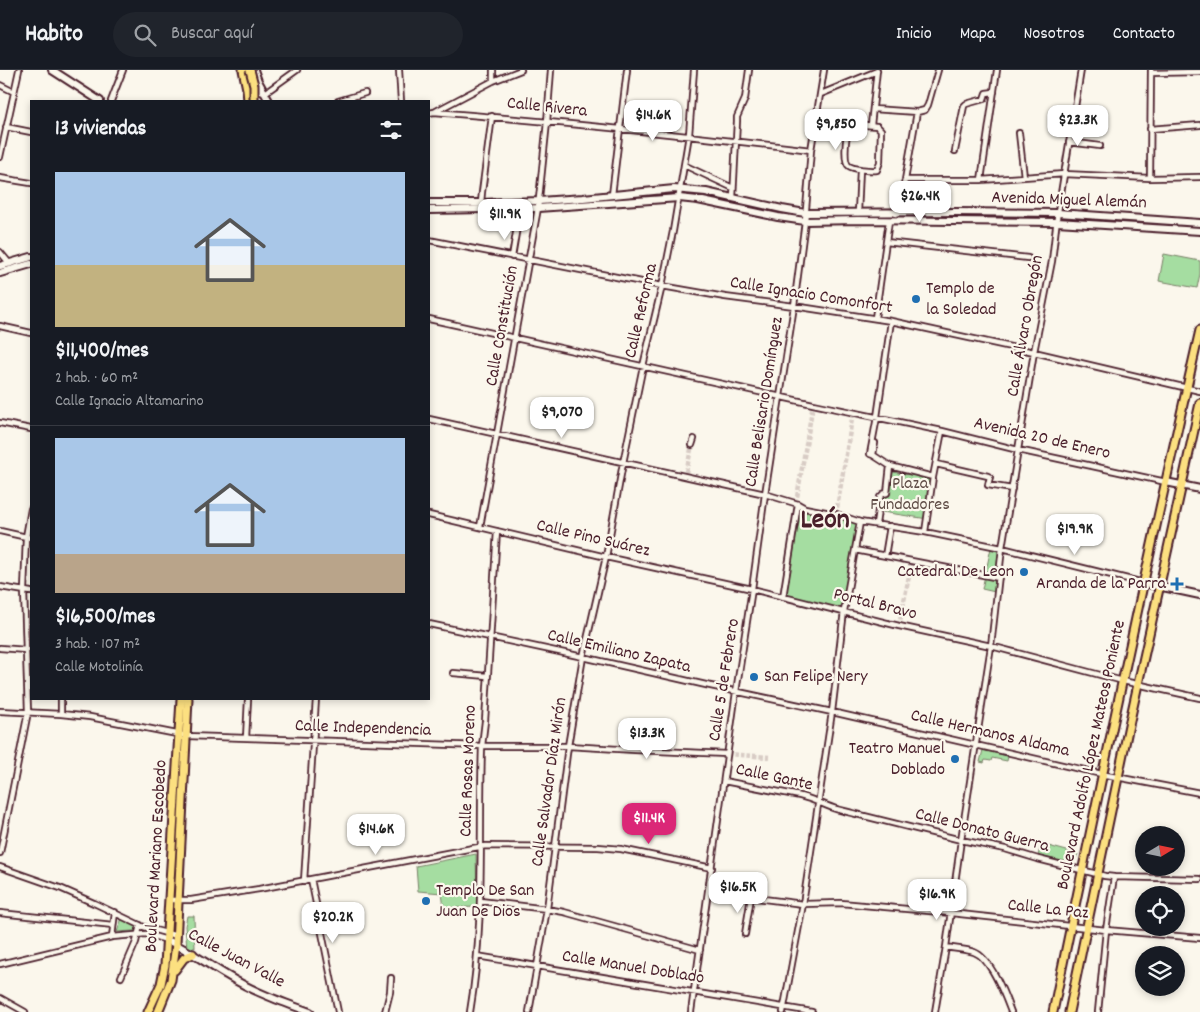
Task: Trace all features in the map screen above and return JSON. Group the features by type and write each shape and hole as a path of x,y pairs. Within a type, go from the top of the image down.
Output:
{"main road":[{"path":"52,70 98,100"},
{"path":"243,70 248,100"},
{"path":"252,70 269,100"},
{"path":"252,70 254,100"},
{"path":"246,80 257,100"},
{"name":"Avenida Miguel Alemán","path":"430,203 538,205 612,195 680,189 706,192 805,213 1058,213 1200,223"},
{"name":"Avenida Miguel Alemán","path":"430,210 679,198 805,221 1057,222 1200,231"},
{"path":"0,273 30,257"},
{"path":"0,266 30,264"},
{"name":"Boulevard Adolfo López Mateos Poniente","path":"1053,1012 1082,869 1200,330"},
{"name":"Boulevard Adolfo López Mateos Poniente","path":"1068,1012 1200,403"},
{"name":"Avenida 20 de Enero","path":"1166,482 1200,489"},
{"path":"1144,583 1200,595"},
{"name":"Boulevard Mariano Escobedo","path":"158,1012 173,973 177,940 183,735 180,700"},
{"name":"Boulevard Mariano Escobedo","path":"148,1012 164,974 183,735 188,700"},
{"name":"Calle Juan Valle","path":"167,937 177,940 193,954 249,988 310,1012"},
{"path":"173,973 184,958 193,954"}],"street":[{"path":"0,157 1,145 19,70"},
{"path":"111,100 124,70"},
{"path":"246,80 256,92 265,93 297,70"},
{"path":"399,70 401,100"},
{"path":"493,70 493,81"},
{"path":"434,112 493,81 521,70"},
{"name":"Calle Constitución","path":"480,526 538,205 547,122 550,70"},
{"path":"612,195 627,70"},
{"name":"Calle Reforma","path":"606,557 623,463 662,286 679,198 689,135 694,70"},
{"path":"733,198 737,117 745,99 749,70"},
{"name":"Calle Belisario Domínguez","path":"752,589 794,306 805,221 811,150 824,70"},
{"path":"873,109 922,112 927,108 938,70"},
{"path":"981,180 997,70"},
{"name":"Calle Álvaro Obregón","path":"935,1012 991,646 1002,548 1034,352 1052,261 1081,70"},
{"path":"821,94 877,71 871,125"},
{"path":"1150,178 1151,72 1200,72"},
{"path":"0,85 14,92"},
{"path":"956,151 964,106 984,99 986,93 994,92"},
{"path":"341,100 365,93"},
{"path":"875,318 886,242 905,180 917,112"},
{"name":"Calle Rivera","path":"430,113 492,116 689,135 811,150"},
{"path":"481,203 492,116"},
{"path":"853,124 879,127 881,130 879,166 875,171 860,169 849,166 846,161 848,129 853,124"},
{"path":"1150,129 1200,125"},
{"path":"6,127 30,132"},
{"path":"1019,133 1024,177"},
{"path":"1069,142 1100,146"},
{"path":"684,165 733,188"},
{"path":"858,213 860,169"},
{"path":"905,180 981,180 1064,174 1150,178 1200,177"},
{"path":"0,178 30,184"},
{"path":"512,257 517,227"},
{"name":"Calle Ignacio Comonfort","path":"430,240 662,286 891,321 1200,391"},
{"path":"886,242 1028,258"},
{"path":"0,252 11,266"},
{"name":"Avenida 20 de Enero","path":"430,319 1166,482"},
{"path":"891,321 870,454 890,466 933,477"},
{"path":"0,326 30,333"},
{"path":"873,455 877,417"},
{"path":"430,419 623,463 686,474 765,494 798,504 804,508 836,514 860,522 925,532 1002,548 1144,583"},
{"path":"0,423 30,430"},
{"path":"925,532 942,431"},
{"path":"692,445 694,440"},
{"path":"936,464 990,476 988,485 1012,489"},
{"path":"876,524 880,498 883,494 887,493 890,466"},
{"path":"783,597 798,504"},
{"name":"Calle Pino Suárez","path":"430,515 752,589"},
{"path":"784,1010 803,904 832,712 844,611 860,522"},
{"path":"0,853 28,712 24,591 30,524"},
{"path":"885,556 890,526"},
{"path":"0,531 29,538"},
{"name":"Calle Rosas Moreno","path":"470,1012 477,956 480,901 482,746 497,531"},
{"path":"855,550 999,578"},
{"name":"Calle Salvador Díaz Mirón","path":"529,1012 547,909 568,746 583,657 606,557"},
{"path":"0,587 30,592"},
{"name":"Portal Bravo","path":"752,589 899,626 991,646 1138,685 1200,698"},
{"name":"Calle 5 de Febrero","path":"691,1012 752,589"},
{"name":"Calle Emiliano Zapata","path":"430,624 832,712"},
{"path":"0,648 26,650"},
{"path":"453,673 487,676"},
{"path":"61,700 61,714"},
{"path":"246,738 248,700"},
{"path":"304,881 316,700"},
{"name":"Calle Independencia","path":"0,711 61,714 113,721 183,735 482,746 568,746 728,754"},
{"name":"Calle Hermanos Aldama","path":"832,712 1103,774 1200,793"},
{"name":"Calle Gante","path":"724,781 800,796 818,802"},
{"name":"Calle Donato Guerra","path":"818,802 836,809 1005,849 1098,874 1114,877 1200,879"},
{"path":"169,900 191,900 259,889 480,847 554,846 621,849 712,868"},
{"path":"0,867 60,888 167,937"},
{"path":"1098,1012 1106,930 1114,877"},
{"path":"311,879 338,1012"},
{"name":"Calle La Paz","path":"708,892 803,904 841,903 1071,927 1200,938"},
{"path":"745,934 750,897"},
{"path":"480,901 564,912 700,950"},
{"path":"0,912 113,924"},
{"path":"112,938 115,912"},
{"path":"121,977 140,925"},
{"name":"Calle Juan Valle","path":"0,964 112,938 138,934 167,937"},
{"path":"946,947 974,952 985,959 1011,1012"},
{"name":"Calle Manuel Doblado","path":"477,956 694,992 784,1010 812,1012"},
{"path":"385,1012 391,978"},
{"path":"0,998 25,1012"}],"green space":[{"path":"1164,254 1200,261 1197,288 1159,281"},
{"name":"Plaza Fundadores","path":"893,472 934,479 928,519 882,512 884,494 890,495"},
{"path":"800,511 857,521 842,609 786,596"},
{"path":"991,548 1001,550 995,592 982,589"},
{"path":"983,750 1008,756 1007,761 992,758 991,761 985,760 984,763 980,762"},
{"path":"1041,844 1078,854 1073,863 1038,856"},
{"path":"476,854 477,907 444,908 442,893 418,891 416,866"},
{"path":"187,916 194,916 195,948 187,948 185,926"},
{"path":"122,918 148,930 117,932"}],"tunnel":[{"path":"796,503 813,404"},
{"path":"836,514 853,413"},
{"path":"686,472 692,445"},
{"path":"899,626 912,561"},
{"path":"727,754 769,757"}],"place":[{"name":"Templo de la Soledad","path":"916,299"},
{"name":"Catedral De Leon","path":"1024,572"},
{"name":"Aranda de la Parra","path":"1177,584"},
{"name":"San Felipe Nery","path":"754,677"},
{"name":"Teatro Manuel Doblado","path":"955,759"},
{"name":"Templo De San Juan De Dios","path":"426,901"}],"district":[{"name":"León","path":"825,522"}]}
